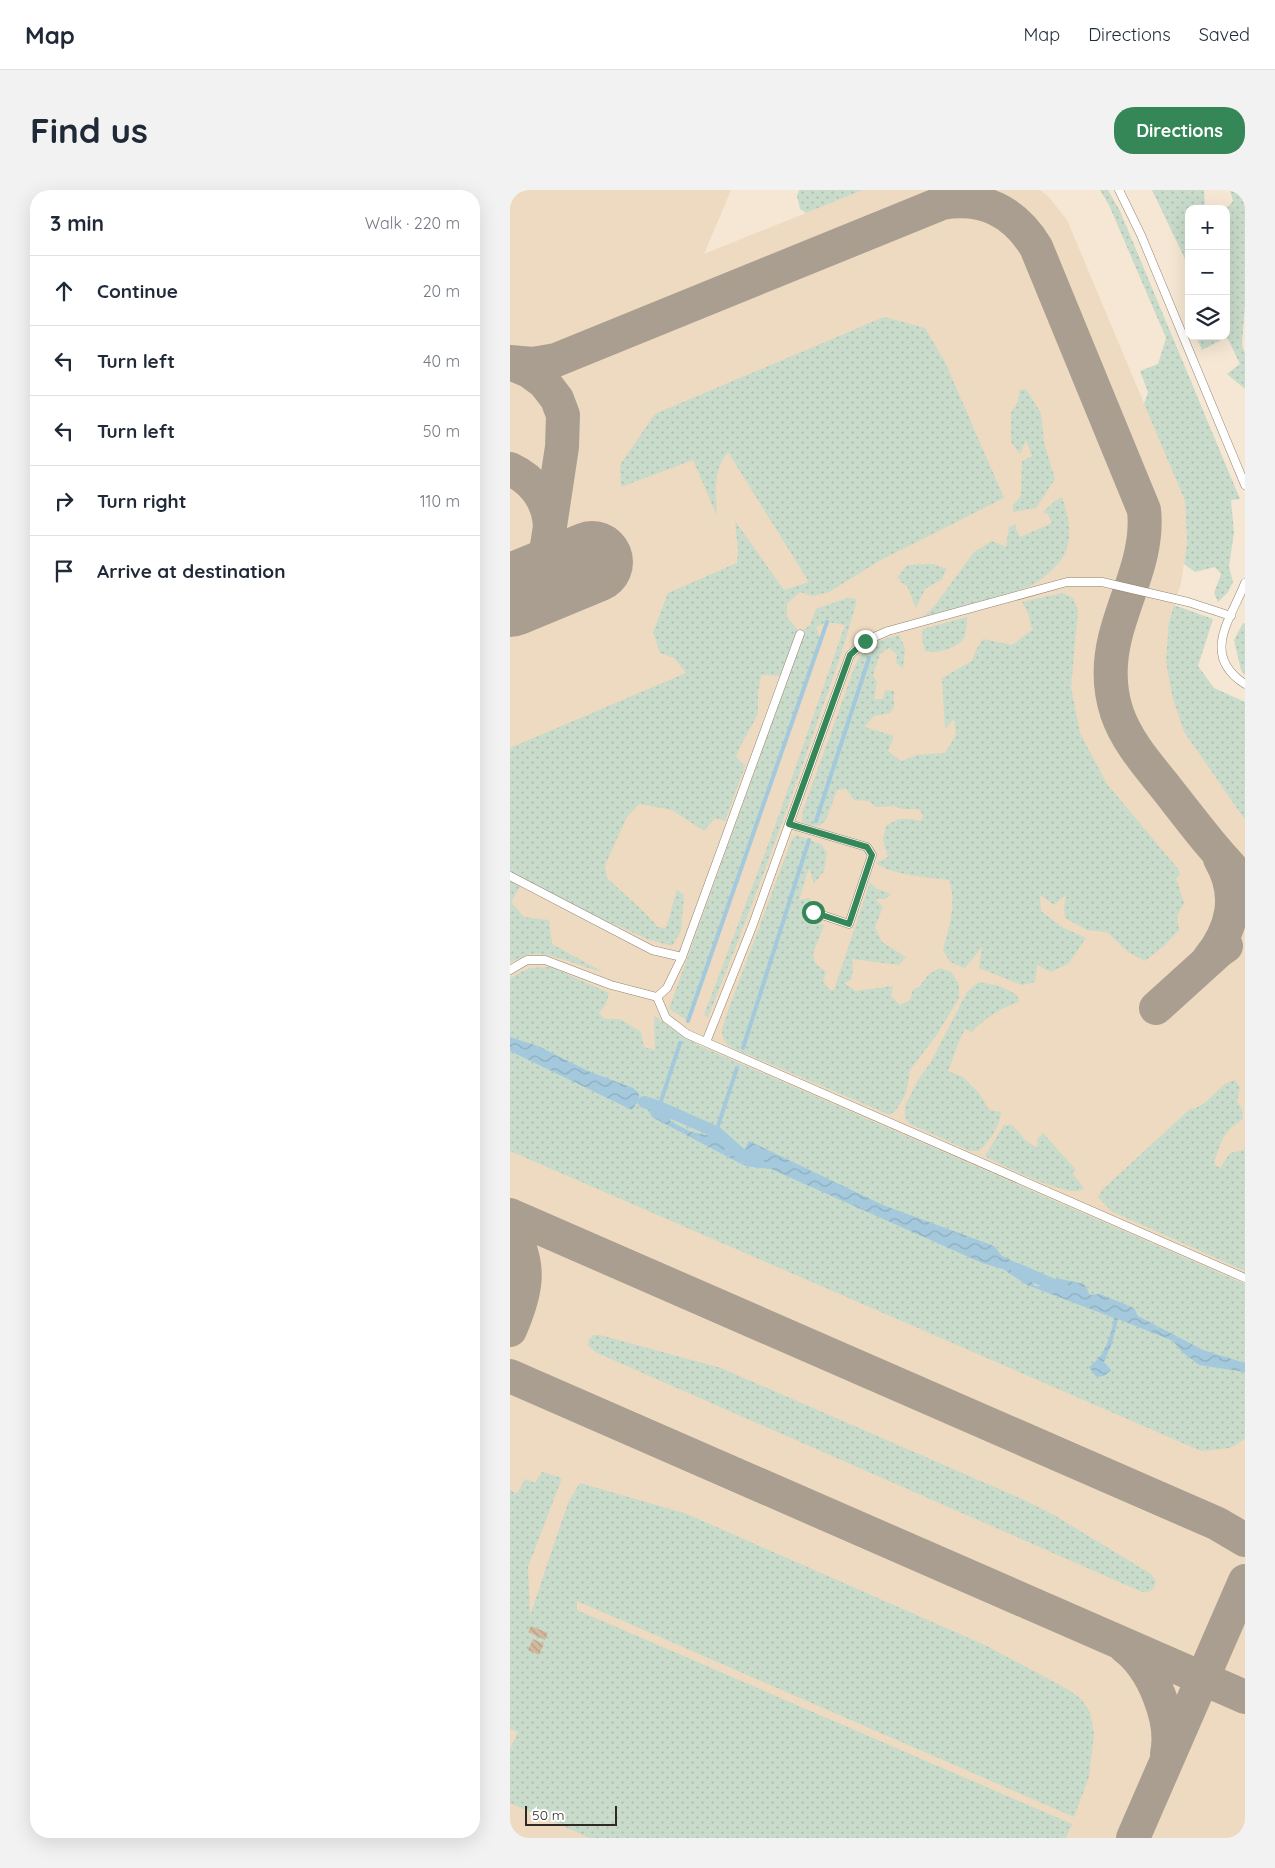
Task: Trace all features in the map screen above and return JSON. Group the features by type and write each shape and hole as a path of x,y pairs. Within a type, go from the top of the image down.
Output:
{"lane":[{"path":"1119,190 1141,235 1245,485"},
{"path":"706,1042 752,928 850,655 865,641 888,631 1067,582 1102,582 1188,602 1230,616"},
{"path":"1245,583 1230,616 1220,651 1229,671 1245,684"},
{"path":"657,997 667,988 682,957 800,634"},
{"path":"789,824 867,847 872,855 849,924 813,912"},
{"path":"510,876 652,950 682,957"},
{"path":"510,970 527,960 545,960 611,985 657,997"},
{"path":"657,997 666,1018 687,1034 1245,1278"}],"shaded area":[{"path":"510,190 731,190 704,254 863,190 1040,190 1048,196 1067,220 1185,501 1187,543 1181,583 1169,622 1184,732 1245,820 1245,1838 510,1838"}],"green space":[{"path":"799,190 863,190 806,213 800,209 797,196"},
{"path":"1100,190 1108,190 1120,211 1240,499 1231,500 1234,532 1229,567 1233,582 1228,592 1218,602 1214,593 1221,574 1215,567 1195,572 1184,564 1187,543 1185,501 1144,404 1148,392 1140,371 1158,364 1166,338 1109,205"},
{"path":"1152,190 1204,190 1205,205 1185,205 1185,259"},
{"path":"1230,190 1245,190 1245,305 1242,344 1245,354 1245,389 1227,374 1240,364 1228,340 1230,340 1230,205 1233,201"},
{"path":"884,317 925,328 945,362 1004,498 879,561 829,592 812,596 800,592 787,604 787,617 800,633 810,625 816,609 847,598 857,599 838,664 790,802 708,1017 704,1015 774,829 845,625 827,622 816,627 821,640 688,1021 669,1009 789,676 761,675 758,693 758,714 736,757 745,766 725,821 715,818 704,831 672,810 639,804 627,817 605,865 607,878 658,927 666,928 677,890 684,895 681,931 672,946 647,939 522,883 511,902 524,917 549,920 552,944 603,972 541,954 530,954 510,962 510,748 686,673 674,658 660,653 653,632 668,593 737,563 738,550 735,521 784,590 809,582 728,452 719,467 717,475 717,516 693,460 621,487 620,465 655,414"},
{"path":"1198,340 1221,340 1202,350"},
{"path":"1026,389 1041,413 1044,443 1055,479 1036,508 1013,512 1013,505 1021,496 1022,461 1032,456 1026,440 1020,454 1011,442 1011,413 1018,401 1020,390"},
{"path":"1062,497 1069,525 1069,539 1065,553 1055,567 1046,575 1032,585 1017,591 922,617 933,608 974,552 992,541 1006,547 1009,527 1016,524 1020,537 1052,523 1048,514 1043,512"},
{"path":"933,564 947,569 941,580 925,589 916,608 907,586 898,577 907,565"},
{"path":"1062,593 1073,598 1078,610 1071,687 1080,733 1107,784 1179,870 1180,875 1176,878 1184,903 1177,916 1179,930 1165,945 1145,961 1128,952 1107,932 1087,930 1065,918 1066,895 1054,905 1040,895 1041,911 1062,927 1086,938 1069,963 1051,972 1037,965 1035,982 1022,985 979,968 982,947 965,968 950,962 943,950 950,924 952,907 949,880 892,871 876,863 888,857 883,840 886,826 903,819 921,821 923,815 919,809 902,809 894,806 876,807 869,801 854,800 846,789 837,790 826,820 819,826 808,825 802,821 803,810 855,666 863,653 872,644 899,635 905,648 903,668 896,663 897,655 889,648 880,654 873,675 877,682 874,699 883,699 885,690 894,691 894,707 890,713 874,716 865,727 894,736 888,751 901,761 917,755 945,753 956,735 954,719 945,729 942,678 972,661 983,639 1012,645 1032,630 1028,613 1022,602"},
{"path":"1174,605 1213,619 1198,666 1214,688 1245,702 1245,820 1184,732 1172,695 1166,661 1169,622"},
{"path":"967,617 965,635 961,642 945,650 925,651 922,639 923,629"},
{"path":"1243,623 1245,624 1245,675 1241,670 1234,640"},
{"path":"797,835 822,845 827,853 824,871 814,884 809,868 799,900 810,898 812,903 808,916 810,921 824,925 813,953 815,963 826,972 823,982 830,990 834,990 870,882 877,889 891,894 885,899 875,899 883,907 875,927 882,942 906,957 899,965 852,959 851,980 844,983 856,991 893,986 891,996 900,1005 910,1000 913,989 918,988 929,974 940,968 951,972 959,984 959,998 936,1036 910,1070 906,1094 897,1109 890,1115 730,1047 723,1037 722,1031 725,1019 792,839"},
{"path":"551,967 609,993 606,1004 599,1013 605,1019 620,1019 641,1032 644,1047 655,1050 654,1016 698,1045 1245,1284 1245,1439 1230,1448 1201,1451 510,1151 510,978 529,968"},
{"path":"979,982 1000,986 1017,995 1019,1002 993,1014 972,1032 965,1029 948,1071 963,1077 979,1093 989,1110 1001,1112 996,1128 987,1143 979,1151 970,1151 912,1125 905,1119 905,1106 918,1080 931,1062 967,992"},
{"path":"1235,1080 1240,1087 1237,1101 1242,1110 1243,1119 1231,1128 1223,1138 1214,1164 1220,1168 1230,1153 1244,1150 1245,1147 1245,1271 1111,1211 1098,1197 1102,1190 1190,1109 1202,1105 1223,1086"},
{"path":"1004,1125 1012,1125 1026,1141 1038,1148 1037,1140 1043,1133 1076,1170 1072,1173 1084,1188 1070,1191 1045,1184 985,1156"},
{"path":"594,1335 600,1335 721,1368 1022,1499 1054,1515 1151,1574 1156,1581 1155,1586 1150,1591 1142,1592 595,1352 588,1345 589,1339"},
{"path":"542,1472 562,1478 528,1567 530,1616 569,1501 580,1483 687,1514 987,1646 1069,1690 1081,1699 1090,1712 1094,1734 1089,1777 1074,1817 577,1601 577,1610 1072,1824 1066,1838 590,1838 510,1803 510,1749 518,1732 510,1729 510,1490 517,1494 525,1479 535,1483"}],"water":[{"path":"510,1037 538,1046 588,1071 633,1088 639,1093 639,1100 668,1111 672,1117 670,1121 691,1132 711,1136 716,1132 726,1150 742,1155 749,1141 883,1205 994,1246 1002,1256 1032,1270 1034,1286 1049,1286 1056,1278 1084,1284 1090,1295 1100,1294 1134,1308 1138,1316 1203,1350 1245,1363 1245,1372 1199,1365 1182,1352 1173,1341 1118,1319 1112,1343 1104,1362 1111,1370 1104,1376 1096,1377 1089,1367 1103,1351 1111,1332 1114,1318 1027,1285 1003,1269 982,1263 771,1169 745,1166 652,1117 650,1112 640,1104 637,1103 632,1110 510,1051"}],"building":[{"path":"531,1626 548,1633 545,1640 528,1632"},
{"path":"533,1639 544,1644 539,1655 528,1650"}],"waterway":[{"path":"688,1021 827,622"},
{"path":"816,821 869,658"},
{"path":"743,1048 809,840"},
{"path":"659,1107 680,1043"},
{"path":"716,1132 737,1068"},
{"path":"644,1102 716,1132 742,1155 758,1162"},
{"path":"1017,1269 1065,1290"}],"taxiway":[{"path":"510,362 533,364 556,360 942,203 957,201 984,204 1007,215 1018,224 1036,247 1144,510 1145,527 1140,559 1119,622 1112,657 1111,685 1117,713 1126,734 1145,762 1204,837 1245,882"},
{"path":"510,363 529,371 544,382 557,399 563,415 562,447 545,559 540,571 532,580 510,594"},
{"path":"510,469 526,479 539,492 547,509 550,527"},
{"path":"1208,960 1223,936 1231,911 1230,886 1227,872 1220,859"},
{"path":"1156,1008 1226,946"},
{"path":"510,1215 1218,1524 1245,1540"},
{"path":"510,1229 522,1255 525,1279 520,1304 510,1330"},
{"path":"510,1376 1245,1697"},
{"path":"1133,1838 1245,1581"},
{"path":"1125,1647 1144,1668 1159,1696 1167,1726 1167,1754"}],"runway":[{"path":"510,596 592,562"}],"route":[{"path":"813,912 849,924 872,855 867,847 789,824 850,655 865,641"}]}
